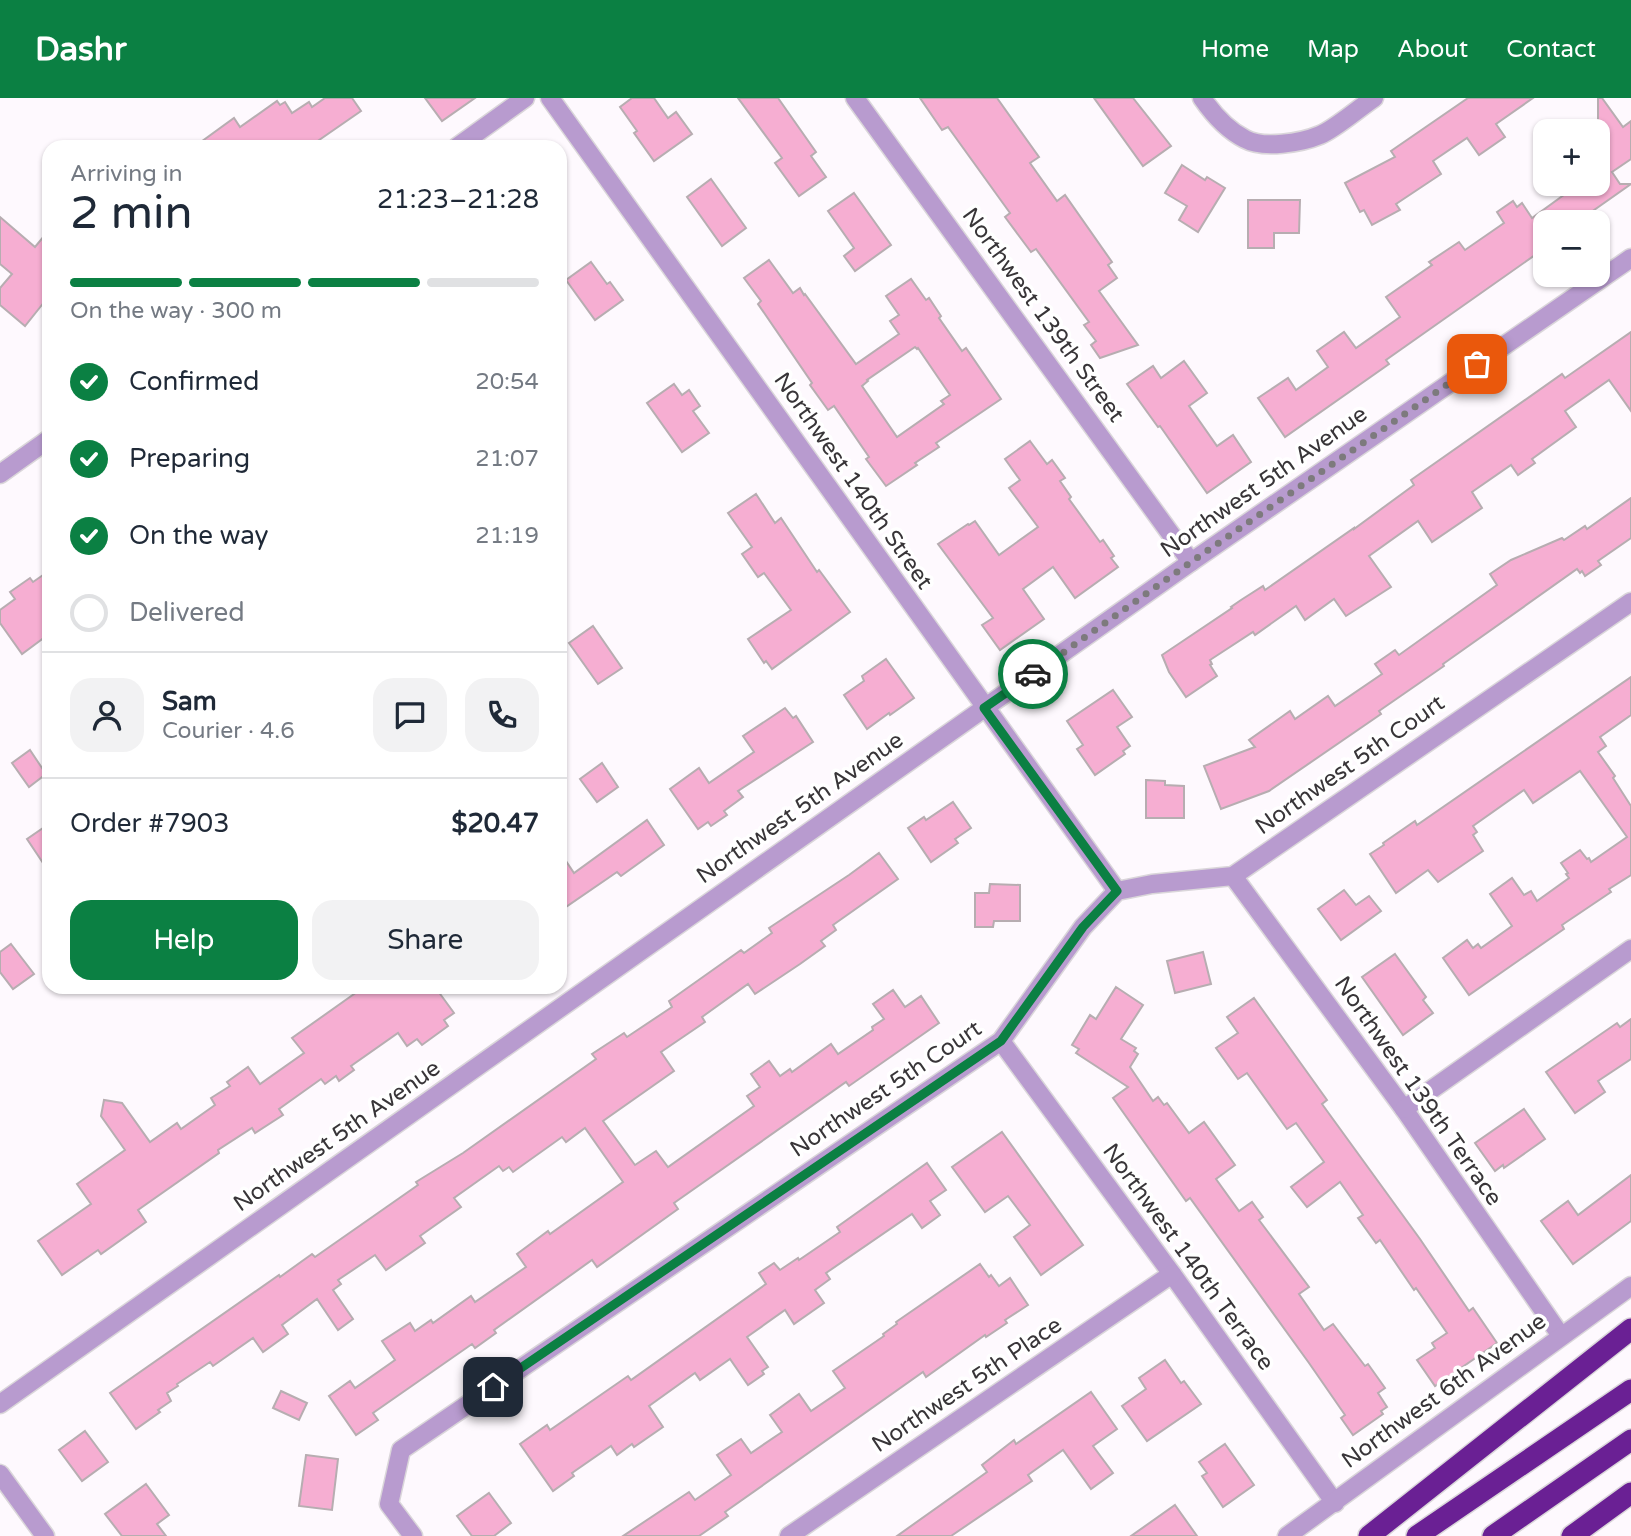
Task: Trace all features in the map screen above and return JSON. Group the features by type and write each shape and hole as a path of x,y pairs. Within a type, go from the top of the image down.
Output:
{"highway":[{"path":"1369,1536 1631,1329"},
{"path":"1417,1536 1631,1390"},
{"path":"1493,1536 1631,1440"},
{"path":"1572,1536 1631,1493"}],"street":[{"path":"467,140 525,98"},
{"name":"Northwest 140th Street","path":"550,98 1117,891"},
{"name":"Northwest 139th Street","path":"855,98 1191,562"},
{"path":"1202,98 1215,117 1246,140 1275,145 1321,135 1374,98"},
{"name":"Northwest 5th Avenue","path":"0,1404 1191,562 1631,258"},
{"path":"0,474 42,444"},
{"name":"Northwest 5th Court","path":"413,1536 389,1504 401,1450 1001,1041 1083,927 1117,891 1152,884 1233,876 1631,602"},
{"name":"Northwest 139th Terrace","path":"1233,876 1404,1109 1561,1336"},
{"path":"1404,1109 1631,949"},
{"name":"Northwest 140th Terrace","path":"1001,1041 1335,1503"},
{"name":"Northwest 5th Place","path":"789,1536 1172,1275"},
{"name":"Northwest 6th Avenue","path":"1287,1536 1631,1286"},
{"path":"0,1474 45,1536"}],"building":[{"path":"325,98 352,98 361,111 319,140 204,140 234,118 240,127 277,101 280,105 285,102 292,113 309,102 312,107"},
{"path":"425,98 475,98 442,121"},
{"path":"632,98 654,98 668,118 676,112 692,134 654,161 620,107"},
{"path":"738,98 778,98 816,152 811,156 826,177 799,196 775,163 782,158"},
{"path":"920,98 997,98 1039,157 1030,163 1057,201 1065,195 1112,262 1108,265 1117,278 1099,291 1138,345 1100,358 1091,345 1096,341 1084,325 1089,322 1036,249 1031,252 1005,217 1010,213 948,127 942,130"},
{"path":"1094,98 1133,98 1171,146 1143,166"},
{"path":"1468,98 1533,98 1496,124 1505,137 1479,155 1467,138 1433,161 1441,174 1396,204 1400,210 1372,225 1364,210 1360,212 1345,183 1395,157 1391,151"},
{"path":"1598,98 1602,98 1623,127 1631,121 1631,159 1612,172 1620,184 1631,184 1594,210 1543,210 1562,196 1610,196 1610,119 1598,119"},
{"path":"1182,165 1205,180 1207,177 1225,188 1198,232 1179,220 1187,206 1165,193"},
{"path":"711,179 746,228 722,246 687,197"},
{"path":"854,193 891,245 855,271 844,256 854,248 828,211"},
{"path":"1248,200 1300,200 1299,233 1274,233 1274,248 1248,248"},
{"path":"1513,201 1517,207 1522,203 1532,218 1533,256 1386,360 1389,364 1285,437 1258,398 1288,378 1296,390 1328,367 1317,351 1344,332 1356,348 1400,317 1386,297 1432,265 1429,262 1459,242 1465,250 1504,223 1497,212"},
{"path":"0,217 35,247 42,238 42,305 25,326 0,305 0,288 12,274 0,264"},
{"path":"769,260 793,293 800,288 856,364 899,334 890,321 899,315 886,296 911,279 926,300 929,298 962,351 966,348 1001,399 936,443 939,447 886,486 834,406 828,410 810,385 812,383 758,304 761,301 744,278","holes":["915,347 950,395 941,401 944,404 897,437 862,386"]},
{"path":"591,262 623,300 595,320 567,279"},
{"path":"1631,332 1631,411 1609,380 1565,411 1576,427 1532,459 1535,463 1518,475 1511,465 1472,492 1482,508 1432,542 1418,521 1369,556 1391,587 1346,616 1334,599 1305,620 1296,606 1255,635 1253,632 1210,660 1217,676 1186,697 1169,672 1162,655 1241,600 1263,586 1265,590 1354,529 1414,485 1411,480 1562,374 1565,378"},
{"path":"1184,361 1207,393 1189,406 1217,446 1233,435 1251,462 1207,493 1127,384 1153,366 1161,378"},
{"path":"674,384 682,395 689,390 700,406 693,411 709,433 682,452 647,403"},
{"path":"1030,441 1047,464 1052,460 1065,478 1060,481 1071,497 1069,499 1100,542 1103,540 1118,567 1075,598 1053,567 1023,589 1044,619 1000,650 982,625 993,618 938,544 975,521 999,555 1038,527 1009,488 1020,480 1005,459"},
{"path":"756,494 775,523 781,518 817,572 819,570 850,612 772,669 766,661 764,663 748,639 791,610 764,573 758,577 742,554 752,547 728,513"},
{"path":"1631,498 1631,538 1598,561 1601,565 1585,576 1577,569 1379,711 1381,714 1269,791 1221,809 1204,766 1255,747 1249,740 1290,711 1295,719 1328,696 1335,706 1382,674 1375,664 1395,650 1399,655 1497,585 1490,574 1511,560 1562,538 1564,540 1585,526 1587,529"},
{"path":"42,576 42,639 22,654 0,623 0,610 15,599 10,592 30,578 33,582"},
{"path":"593,626 622,668 598,684 569,643"},
{"path":"886,659 914,698 867,729 844,695 864,681 862,676"},
{"path":"1631,677 1631,715 1600,737 1606,746 1598,752 1631,806 1631,875 1562,925 1564,929 1469,995 1443,958 1467,940 1473,948 1478,944 1481,948 1512,926 1490,894 1512,878 1524,895 1531,891 1537,901 1569,878 1561,863 1580,850 1591,862 1627,837 1580,771 1533,803 1524,790 1473,826 1477,832 1473,835 1483,851 1438,882 1428,870 1396,893 1370,854 1415,821 1417,825"},
{"path":"1113,690 1132,717 1117,727 1130,746 1123,751 1125,754 1095,775 1077,749 1083,745 1067,721"},
{"path":"785,708 793,718 796,716 813,742 738,791 743,797 724,811 727,815 711,826 708,822 698,829 670,789 699,768 709,783 754,752 743,736"},
{"path":"30,750 42,768 42,777 29,787 12,763"},
{"path":"602,763 618,787 597,802 580,779"},
{"path":"1146,780 1184,786 1184,818 1146,818"},
{"path":"953,802 971,828 955,839 958,843 931,862 908,828"},
{"path":"647,820 664,845 621,876 617,872 567,906 567,862 574,873"},
{"path":"42,829 42,862 27,839"},
{"path":"879,853 898,879 833,925 836,930 821,941 825,946 800,964 755,994 748,984 702,1017 705,1022 661,1052 674,1071 603,1121 635,1165 656,1151 668,1167 754,1106 747,1096 760,1087 751,1074 769,1061 780,1076 790,1069 792,1072 831,1044 838,1054 884,1019 873,1004 893,990 905,1007 921,996 939,1023 849,1086 846,1082 674,1203 678,1209 597,1267 592,1260 494,1330 496,1333 475,1348 472,1344 373,1413 378,1420 356,1435 329,1396 350,1381 355,1388 395,1360 382,1341 410,1323 415,1331 431,1320 433,1323 471,1296 475,1302 526,1267 517,1254 623,1182 585,1128 566,1142 562,1137 513,1172 509,1167 503,1171 499,1166 454,1198 461,1207 420,1236 425,1243 386,1270 375,1255 338,1280 341,1284 333,1290 353,1319 338,1330 317,1299 282,1325 288,1334 263,1352 253,1338 213,1366 210,1362 177,1384 178,1386 167,1393 171,1401 136,1429 110,1393 279,1275 280,1277 312,1254 315,1257 418,1185 416,1182 463,1153 596,1059 592,1054 624,1033 627,1037 672,1007 669,1001 741,950 744,953 772,933 769,928"},
{"path":"990,884 1020,885 1020,921 994,921 993,927 975,927 975,893 989,893"},
{"path":"1344,890 1356,905 1369,896 1381,911 1341,940 1318,909"},
{"path":"11,944 34,974 13,989 0,972 0,952"},
{"path":"1203,952 1211,984 1175,993 1167,961"},
{"path":"1395,954 1426,997 1423,1000 1433,1013 1403,1035 1362,977"},
{"path":"1116,987 1143,1005 1121,1039 1136,1048 1134,1051 1138,1054 1130,1067 1153,1101 1158,1097 1164,1105 1167,1103 1189,1133 1204,1122 1235,1165 1216,1179 1239,1211 1252,1202 1263,1217 1259,1220 1309,1287 1299,1294 1324,1330 1333,1324 1385,1388 1378,1393 1387,1407 1381,1411 1383,1414 1353,1435 1341,1418 1345,1415 1309,1363 1190,1198 1186,1201 1113,1098 1128,1087 1076,1053 1079,1049 1072,1045 1090,1015 1096,1019"},
{"path":"354,994 440,994 454,1013 444,1020 448,1026 422,1045 417,1039 407,1046 398,1033 351,1066 354,1070 339,1081 336,1076 325,1084 321,1079 279,1109 283,1115 255,1133 252,1128 218,1150 219,1153 138,1210 146,1222 101,1254 98,1250 62,1275 38,1241 91,1204 77,1184 125,1150 101,1116 104,1100 122,1103 150,1142 177,1123 181,1129 215,1105 211,1098 230,1086 227,1082 248,1067 260,1084 304,1053 292,1038"},
{"path":"1254,998 1327,1100 1322,1104 1469,1311 1473,1308 1497,1343 1435,1386 1417,1360 1435,1348 1432,1343 1447,1333 1380,1240 1376,1243 1358,1218 1363,1215 1340,1182 1307,1207 1291,1187 1324,1162 1296,1123 1287,1129 1247,1073 1238,1079 1216,1048 1238,1033 1227,1017"},
{"path":"1631,1019 1631,1059 1598,1081 1605,1092 1575,1113 1546,1072 1617,1023 1620,1027"},
{"path":"1524,1109 1545,1139 1504,1168 1503,1165 1495,1171 1475,1143"},
{"path":"1002,1132 1083,1245 1041,1275 1014,1237 1030,1225 1008,1196 985,1212 952,1167"},
{"path":"927,1163 946,1190 930,1201 940,1215 922,1228 912,1214 826,1273 830,1279 815,1290 824,1303 794,1324 785,1310 747,1337 768,1367 762,1371 764,1374 748,1385 730,1359 700,1380 695,1373 649,1406 663,1427 617,1455 611,1446 572,1473 574,1476 553,1491 520,1444 547,1425 550,1430 628,1376 631,1380 766,1284 759,1273 774,1263 780,1270 798,1258 799,1260 840,1232 837,1227"},
{"path":"1631,1175 1631,1221 1573,1264 1541,1221 1568,1201 1578,1215"},
{"path":"980,1264 999,1286 1010,1278 1028,1305 1005,1320 1007,1323 986,1337 985,1335 926,1377 923,1372 725,1512 728,1516 699,1536 623,1536 689,1492 695,1500 731,1475 717,1455 741,1439 751,1453 782,1432 770,1415 799,1394 811,1411 845,1388 833,1371 884,1336 896,1322"},
{"path":"1165,1360 1181,1383 1184,1381 1201,1404 1147,1441 1122,1406 1146,1389 1139,1378"},
{"path":"281,1391 307,1403 299,1420 273,1408"},
{"path":"1091,1392 1117,1429 1093,1446 1113,1473 1091,1489 1063,1450 1028,1475 1032,1481 951,1536 897,1536 987,1472 982,1465 1014,1440 1016,1444"},
{"path":"85,1431 108,1462 82,1481 59,1450"},
{"path":"1225,1444 1254,1485 1223,1507 1202,1476 1207,1473 1199,1462"},
{"path":"306,1455 338,1459 332,1510 299,1506"},
{"path":"146,1484 169,1515 157,1524 166,1536 122,1536 105,1514"},
{"path":"489,1493 511,1523 494,1536 472,1536 457,1516"},
{"path":"1175,1505 1197,1536 1131,1536"}],"way so far":[{"path":"1033,674 1477,364"}],"route":[{"path":"493,1387 1001,1041 1083,927 1117,891 984,708 1033,674"}]}
